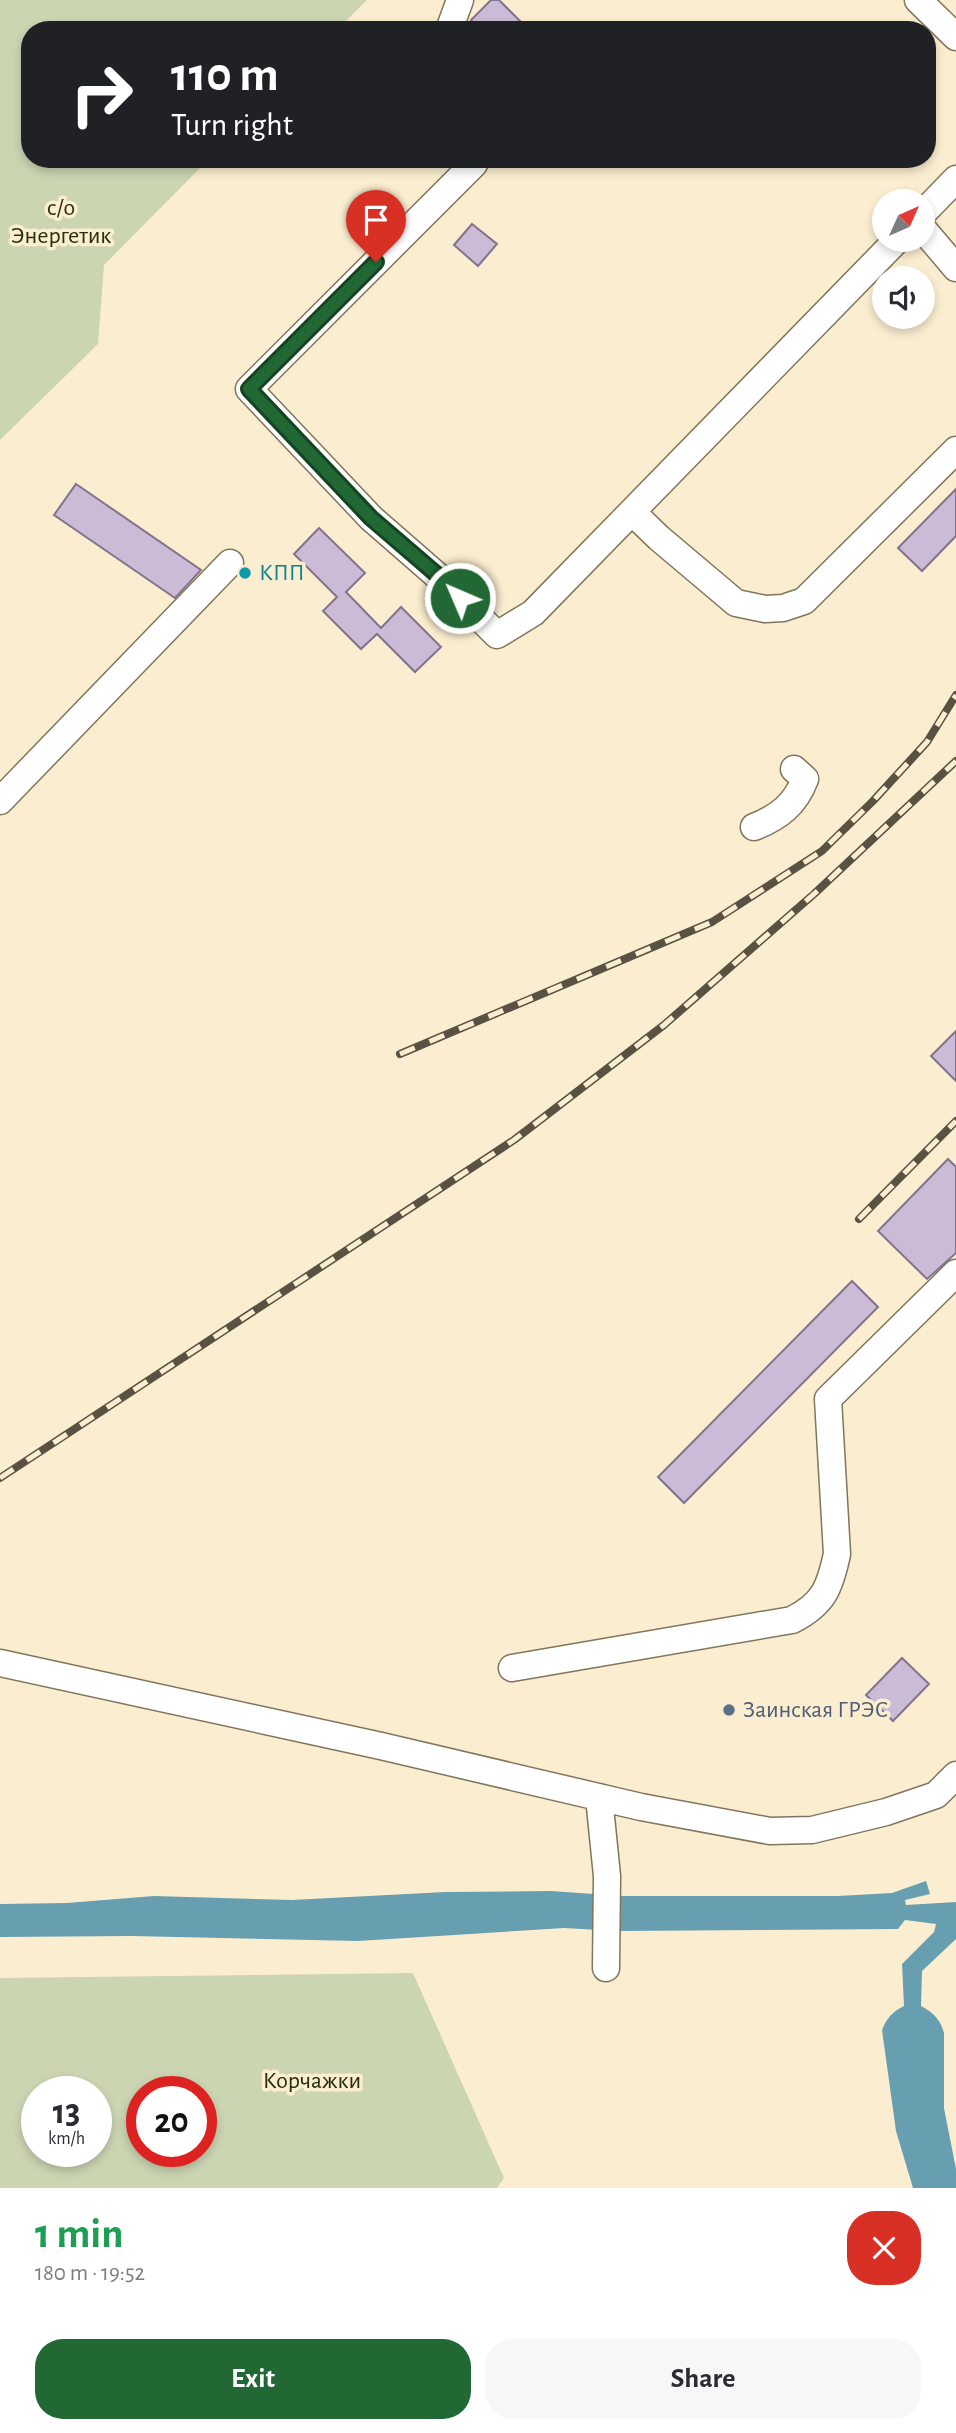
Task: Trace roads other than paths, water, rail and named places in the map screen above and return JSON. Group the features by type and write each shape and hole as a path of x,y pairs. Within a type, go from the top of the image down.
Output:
{"street":[{"path":"452,21 460,0"},
{"path":"918,0 956,37"},
{"path":"470,168 249,389 371,518 442,579 497,635 533,613 885,252"},
{"path":"935,201 956,179"},
{"path":"935,243 956,268"},
{"path":"632,512 736,603 765,609 783,608 804,601 956,450"},
{"path":"0,801 230,563"},
{"path":"754,827 788,809 799,795 804,779 794,769"},
{"path":"512,1668 792,1619 809,1611 822,1598 832,1578 837,1554 828,1399 956,1273"},
{"path":"0,1663 381,1746 641,1807 770,1831 794,1832 861,1819 936,1795 956,1776"},
{"path":"599,1797 607,1877 606,1968"}],"water":[{"path":"926,1881 930,1894 905,1900 906,1905 956,1902 956,1939 922,1971 921,2006 936,2017 944,2033 944,2108 956,2169 956,2188 913,2188 896,2131 882,2030 890,2016 904,2006 902,1964 934,1932 936,1924 905,1920 898,1929 617,1931 564,1928 358,1941 131,1936 0,1937 0,1904 67,1903 154,1896 292,1900 445,1892 551,1891 622,1896 838,1896 892,1893"}],"railway":[{"path":"400,1054 712,922 822,851 927,742 956,695"},
{"path":"0,1478 514,1140 664,1025 814,894 956,761"},
{"path":"859,1219 956,1121"}],"place":[{"name":"КПП","path":"245,573"},
{"name":"Заинская ГРЭС","path":"729,1710"}],"park label":[{"name":"с/о Энергетик","path":"61,222"},
{"name":"Корчажки","path":"312,2081"}]}
